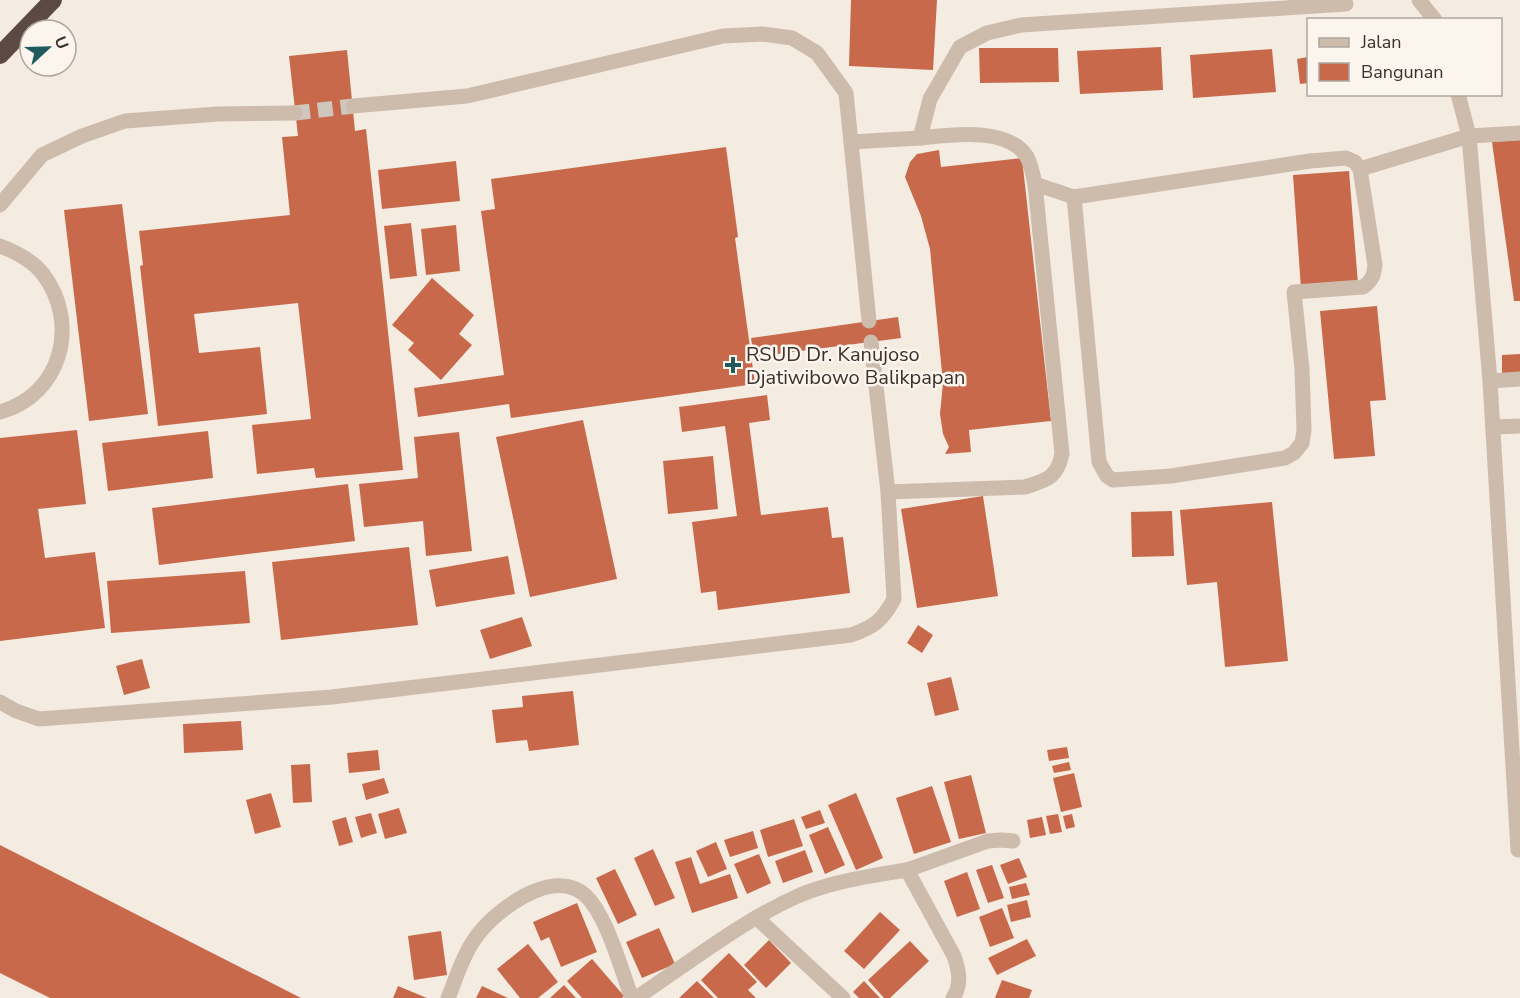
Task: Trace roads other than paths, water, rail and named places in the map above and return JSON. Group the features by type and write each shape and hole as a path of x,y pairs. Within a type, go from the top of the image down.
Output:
{"highway":[{"path":"0,55 53,0"}],"street":[{"path":"1419,0 1433,18"},
{"path":"920,138 930,99 960,47 987,33 1021,25 1346,4"},
{"path":"353,106 467,96 723,36 762,34 792,38 817,53 846,93 869,321"},
{"path":"1459,96 1469,136 1490,381 1517,839 1518,850 1520,850"},
{"path":"0,205 42,155 82,136 125,121 218,114 295,113"},
{"path":"1360,169 1469,136 1520,133"},
{"path":"851,141 958,135 996,137 1013,144 1028,158 1035,184 1062,454 1060,464 1047,481 1025,487 888,492"},
{"path":"1035,184 1074,197 1332,158 1346,158 1355,162 1360,169 1375,265 1374,274 1364,287 1294,292 1304,398 1302,443 1294,453 1285,458 1171,476 1113,480 1107,476 1099,462 1074,197"},
{"path":"0,246 21,255 41,272 56,295 63,321 61,348 52,373 35,394 13,409 0,412"},
{"path":"0,702 16,711 39,719 320,698 851,635 873,627 886,614 894,599 888,492 871,342"},
{"path":"1490,381 1520,379"},
{"path":"1493,427 1520,426"},
{"path":"448,998 473,940 490,921 508,905 553,885 573,887 586,896 600,914 634,998 757,918 800,895 838,882 907,870 988,841 1013,841"},
{"path":"907,870 954,956 959,972 958,990 953,998"},
{"path":"757,918 843,998"}],"tunnel":[{"path":"295,113 353,106"}],"place":[{"name":"RSUD Dr. Kanujoso Djatiwibowo Balikpapan","path":"733,365"}]}
